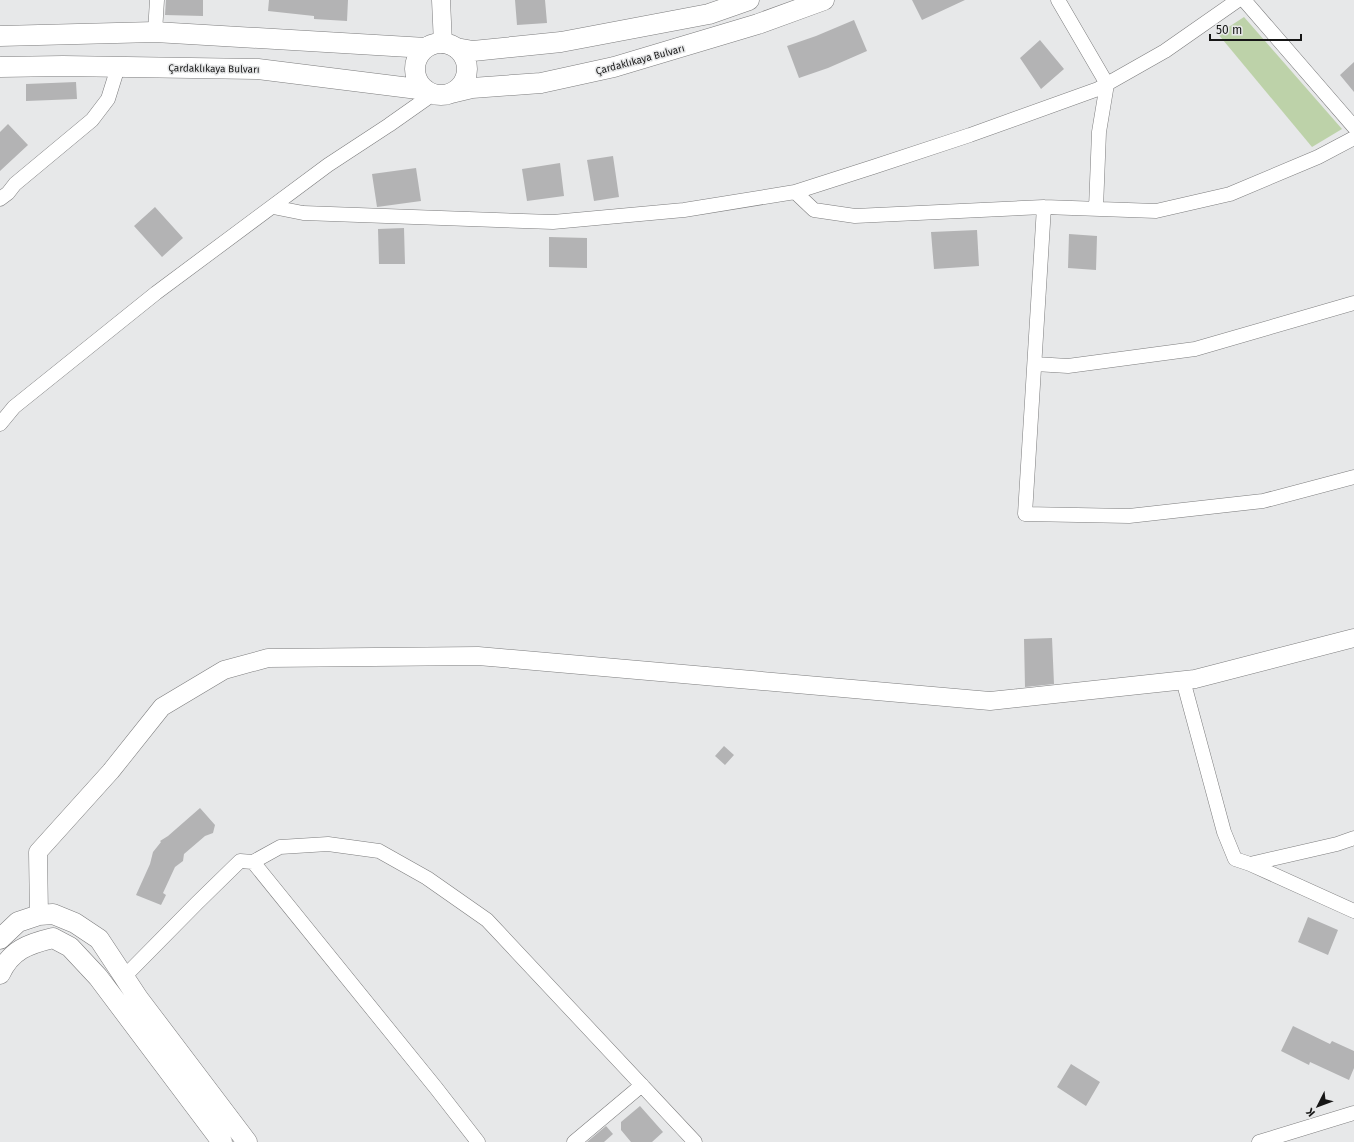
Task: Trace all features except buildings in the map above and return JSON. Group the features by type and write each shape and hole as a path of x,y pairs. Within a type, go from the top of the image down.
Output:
{"main road":[{"path":"0,36 155,32 442,47 474,51 561,42 709,14 749,0"},
{"name":"Çardaklıkaya Bulvarı","path":"0,67 258,69 437,93 472,88 541,83 614,67 758,24 824,0"},
{"path":"442,47 465,59 467,67 464,83 458,89 437,93 420,85 416,77 415,69 418,58 442,47"},
{"path":"0,939 18,922 39,915 53,914 75,923 99,939 148,1010 247,1142"},
{"path":"0,974 5,963 17,952 35,943 53,938 70,947 98,977 222,1142"}],"street":[{"path":"155,32 157,0"},
{"path":"441,0 442,47"},
{"path":"1058,0 1107,84 1099,132 1096,208"},
{"path":"273,207 303,213 553,222 684,210 795,192 970,135 1098,89 1165,51 1236,1 1354,127"},
{"path":"0,198 8,193 15,184 92,120 108,99 118,67"},
{"path":"0,424 14,407 156,293 328,165 437,93"},
{"path":"795,192 814,210 855,216 1044,207 1156,211 1230,194 1318,157 1354,138"},
{"path":"1044,207 1026,514 1137,515 1263,501 1354,477"},
{"path":"1035,364 1068,366 1195,349 1354,303"},
{"path":"0,410 14,407"},
{"path":"39,915 38,852 111,771 162,707 224,670 268,658 478,656 990,701 1195,679 1354,638"},
{"path":"1184,680 1224,832 1235,859 1250,864 1354,911"},
{"path":"1250,864 1337,844 1354,838"},
{"path":"124,977 240,862 253,862 280,847 328,844 379,851 426,878 487,920 695,1142"},
{"path":"253,862 478,1142"},
{"path":"574,1142 642,1086"},
{"path":"1259,1142 1354,1113"}],"green space":[{"path":"1244,17 1342,129 1312,147 1218,34"}]}
